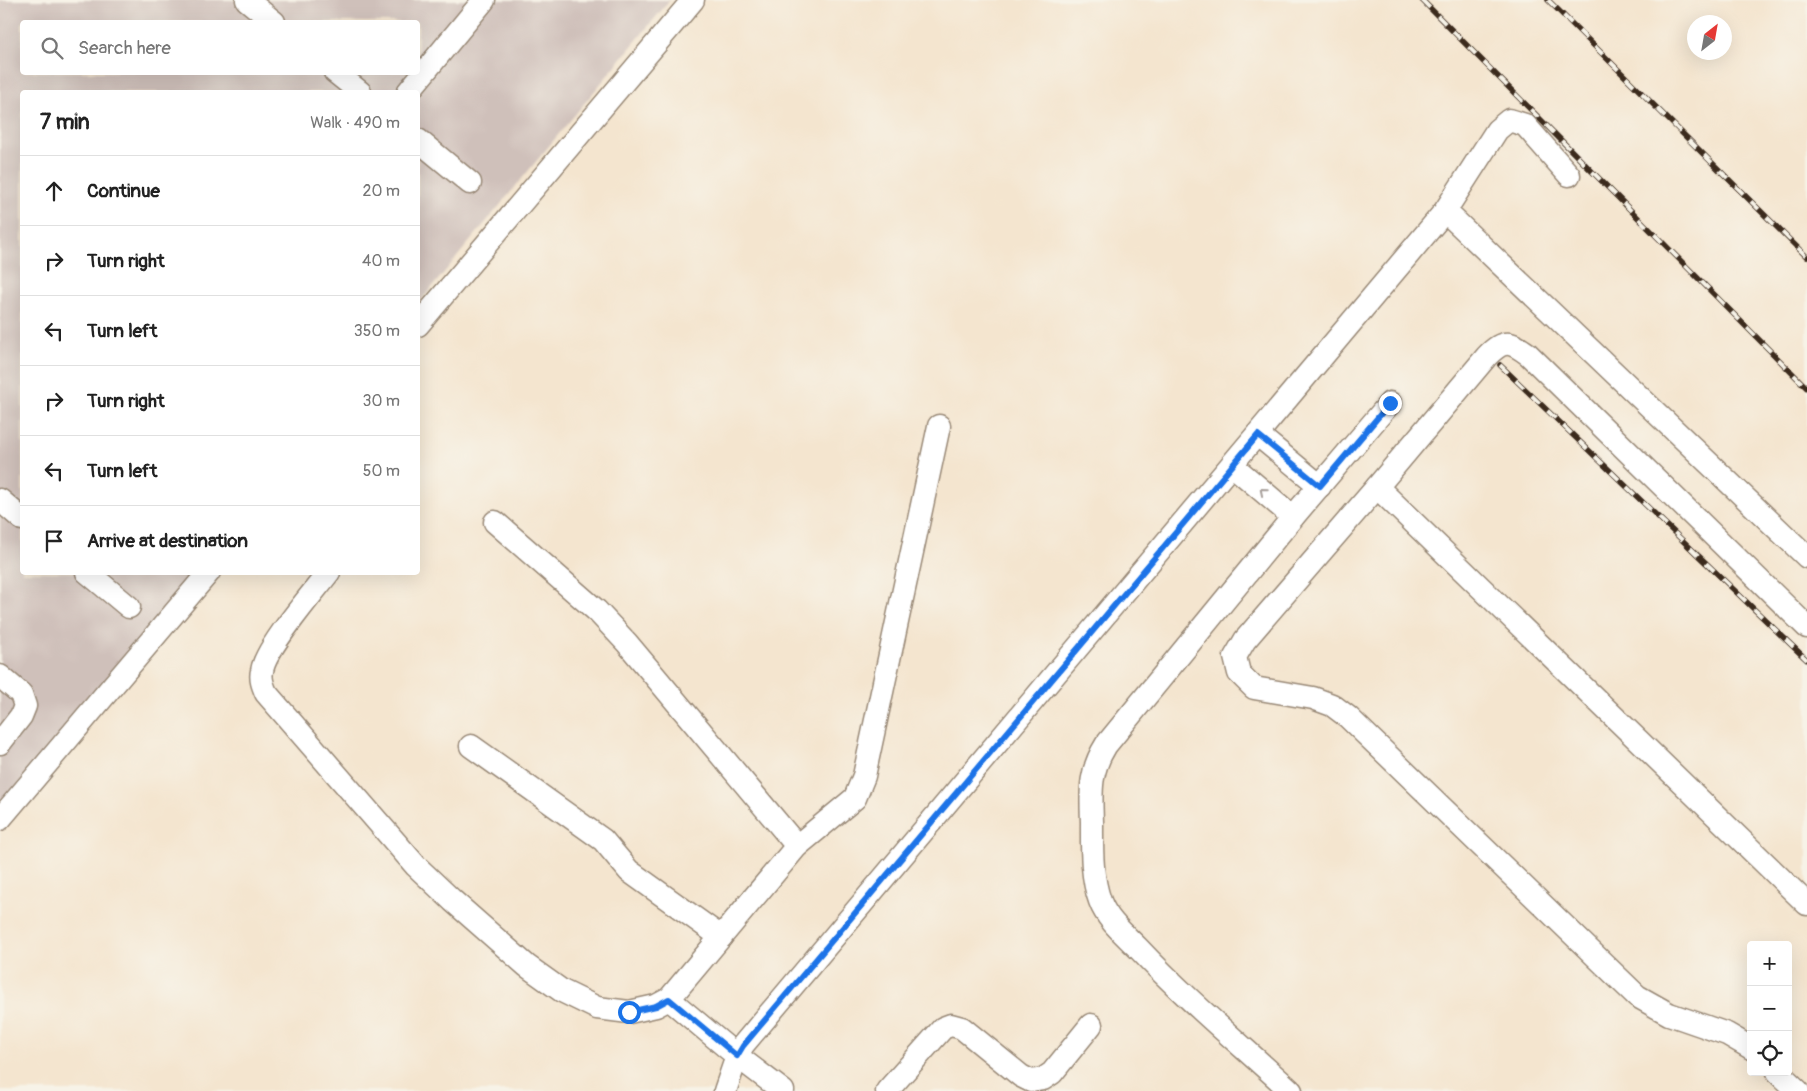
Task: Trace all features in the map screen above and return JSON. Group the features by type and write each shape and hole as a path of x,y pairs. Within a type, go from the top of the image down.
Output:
{"lane":[{"path":"247,0 272,20"},
{"path":"410,90 484,0"},
{"path":"420,323 693,0"},
{"path":"339,75 358,90"},
{"path":"731,1072 743,1046 1445,211 1497,130 1509,120 1525,125 1569,175"},
{"path":"420,142 470,183"},
{"path":"1445,211 1807,557"},
{"path":"1747,1046 1727,1034 1668,1014 1637,996 1355,723 1332,705 1313,698 1254,688 1239,673 1234,657 1245,640 1487,356 1496,346 1506,343 1516,346 1528,354 1807,627"},
{"path":"1291,1091 1156,968 1112,921 1101,903 1094,883 1091,796 1093,772 1097,759 1106,745 1293,517 1390,403"},
{"path":"326,575 268,653 262,670 261,681 266,693 416,866 527,966 562,991 597,1008 629,1012 656,1006 669,999 797,846 855,798 864,776 939,426"},
{"path":"1258,435 1320,486"},
{"path":"1232,465 1293,517"},
{"path":"1377,487 1807,904"},
{"path":"1,504 20,518"},
{"path":"496,522 597,611 627,643 797,846"},
{"path":"91,575 129,607"},
{"path":"0,818 206,575"},
{"path":"0,676 21,694 25,706 21,716 0,743"},
{"path":"471,746 603,840 628,872 721,937"},
{"path":"669,999 731,1072 759,1091"},
{"path":"888,1091 943,1028 950,1026 962,1028 1032,1086 1052,1073 1091,1025"},
{"path":"731,1072 783,1091"},
{"path":"1782,1076 1798,1091"}],"shaded area":[{"path":"0,0 670,0 420,302 420,90 20,90 20,575 193,575 0,808"}],"railway":[{"path":"1422,0 1807,388"},
{"path":"1548,0 1807,257"},
{"path":"1500,365 1807,660"}],"route":[{"path":"629,1012 656,1006 669,999 737,1056 743,1046 1258,435 1320,486 1390,403"}]}
